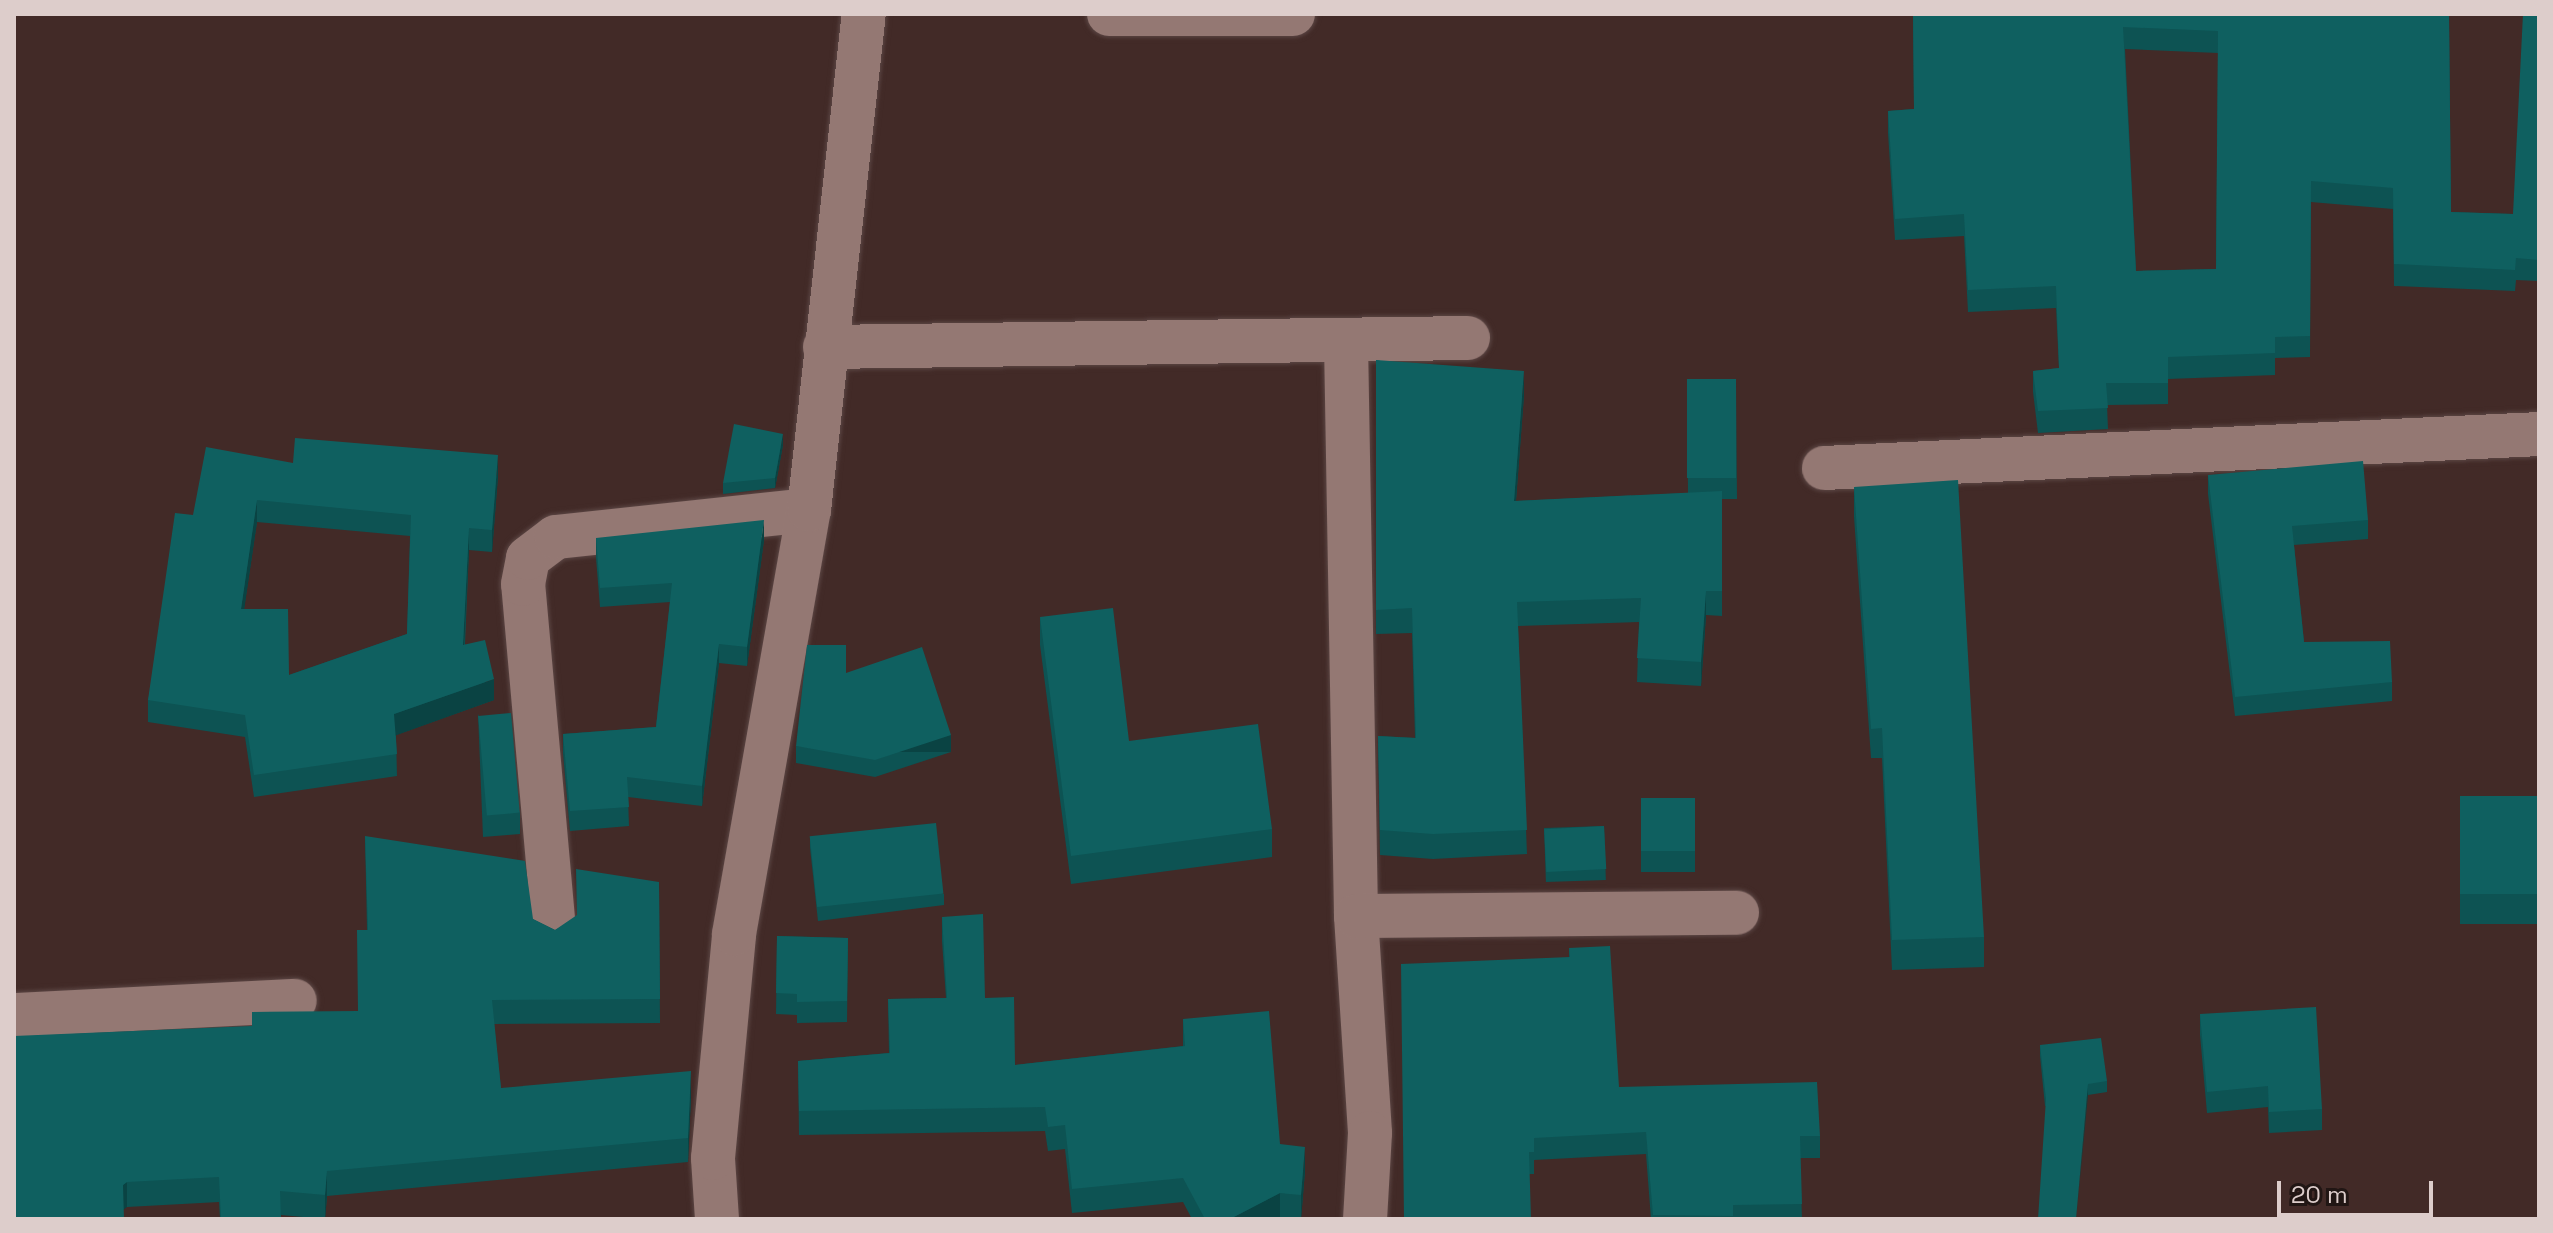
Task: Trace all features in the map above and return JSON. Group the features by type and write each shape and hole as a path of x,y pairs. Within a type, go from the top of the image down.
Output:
{"street":[{"path":"717,1219 713,1158 734,934 809,510 864,14"},
{"path":"1109,14 1293,14"},
{"path":"825,347 1468,338"},
{"path":"1346,342 1356,916 1370,1133 1365,1219"},
{"path":"1824,468 2539,434"},
{"path":"554,930 523,584 528,558 556,537 809,510"},
{"path":"1356,916 1737,913"},
{"path":"14,1015 295,1001"}],"building":[{"path":"1913,14 2449,14 2451,212 2513,214 2523,14 2539,14 2539,260 2516,258 2515,270 2394,264 2393,188 2311,181 2310,336 2275,337 2275,353 2168,357 2168,383 2106,383 2108,408 2038,411 2033,371 2059,368 2056,286 1968,290 1964,214 1895,219 1888,111 1914,109","holes":["2123,27 2218,31 2216,269 2136,271"]},
{"path":"1376,360 1524,371 1514,501 1722,491 1722,591 1706,591 1701,662 1637,658 1641,598 1517,602 1527,830 1433,834 1380,830 1378,736 1416,738 1412,608 1376,610"},
{"path":"1687,379 1736,379 1736,478 1687,478"},
{"path":"734,424 783,434 775,478 723,483"},
{"path":"295,438 498,455 492,530 469,528 463,645 485,640 494,679 394,714 397,754 254,775 245,715 148,700 175,513 193,515 206,447 293,463","holes":["257,500 411,515 407,634 289,675 288,609 241,609"]},
{"path":"2363,461 2368,520 2292,526 2304,642 2390,641 2392,682 2235,697 2208,475"},
{"path":"1958,480 1984,937 1892,940 1882,728 1871,729 1854,487"},
{"path":"764,520 747,647 719,644 702,786 627,777 629,807 570,811 563,734 656,727 672,583 600,588 596,538"},
{"path":"1113,608 1129,741 1258,724 1272,829 1071,856 1040,617"},
{"path":"807,645 846,645 846,673 922,647 951,735 875,760 796,746"},
{"path":"511,713 520,813 487,815 478,716"},
{"path":"2460,796 2539,796 2539,894 2460,894"},
{"path":"1641,798 1695,798 1695,851 1641,851"},
{"path":"936,823 943,894 817,907 810,836"},
{"path":"1604,826 1606,869 1546,872 1544,829"},
{"path":"365,836 525,861 533,919 555,930 577,915 576,869 659,882 660,999 492,1000 501,1088 691,1071 688,1138 327,1171 325,1195 280,1191 281,1219 221,1219 219,1177 127,1182 123,1185 124,1219 14,1219 14,1036 252,1026 252,1012 358,1011 357,930 368,930"},
{"path":"983,914 985,998 1014,997 1015,1065 1185,1046 1183,1019 1269,1011 1280,1144 1305,1147 1301,1195 1280,1193 1230,1219 1205,1219 1183,1178 1072,1189 1065,1125 1048,1127 1045,1107 799,1111 798,1061 890,1053 888,999 947,998 942,917"},
{"path":"777,936 848,938 847,1001 797,1002 797,994 776,993"},
{"path":"1610,946 1619,1087 1817,1082 1820,1136 1800,1136 1802,1204 1733,1205 1733,1216 1653,1215 1646,1132 1534,1138 1534,1152 1529,1152 1531,1219 1404,1219 1401,964 1570,957 1569,948"},
{"path":"2316,1007 2322,1109 2269,1112 2268,1086 2207,1092 2200,1014"},
{"path":"2101,1038 2107,1081 2088,1084 2076,1219 2038,1219 2046,1099 2040,1045"}]}
